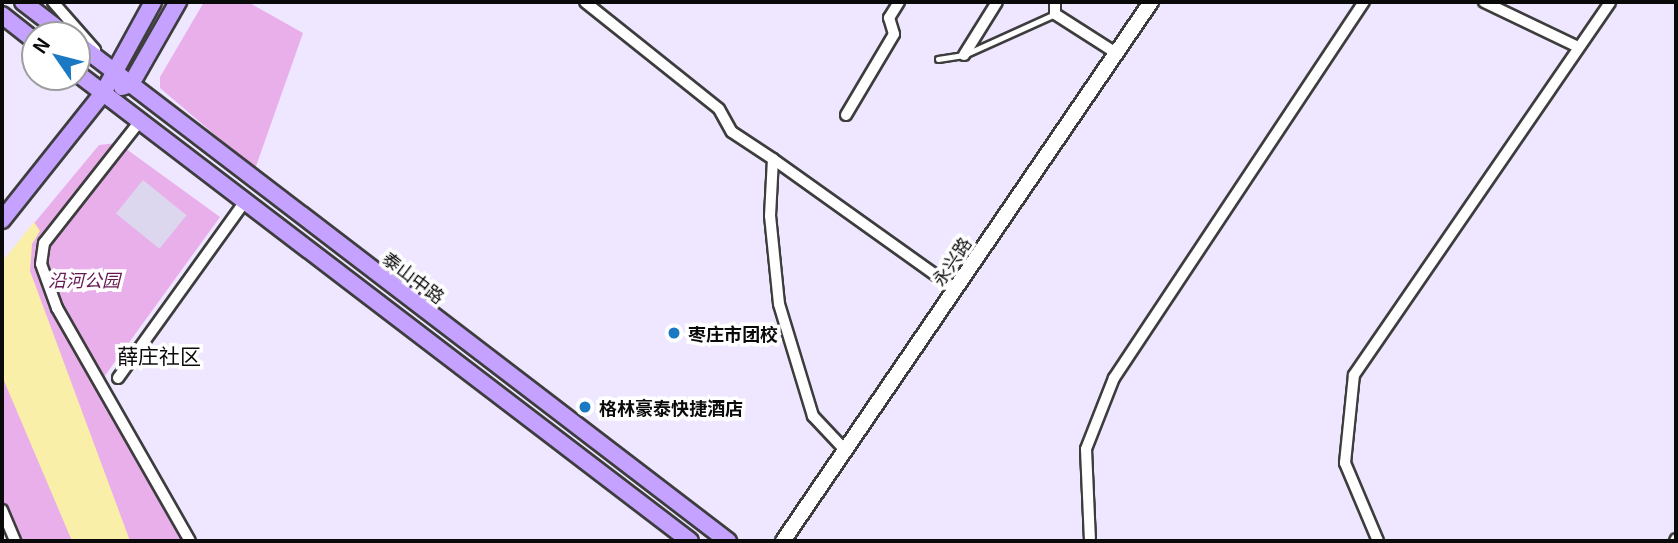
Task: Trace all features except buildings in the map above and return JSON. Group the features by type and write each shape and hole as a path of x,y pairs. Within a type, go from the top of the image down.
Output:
{"main road":[{"path":"23,2 48,21"},
{"path":"2,220 103,93 113,70 153,2"},
{"path":"103,93 131,84 178,2"},
{"path":"2,15 21,30"},
{"name":"泰山中路","path":"91,54 728,541"},
{"path":"91,84 690,541"}],"street":[{"path":"53,2 113,70"},
{"path":"585,2 719,109 732,132 774,159 955,289"},
{"path":"846,115 894,34 889,18 899,2"},
{"path":"964,55 997,2"},
{"path":"1055,2 1055,14 1116,53"},
{"name":"永兴路","path":"783,541 1151,2"},
{"path":"1090,541 1086,449 1114,378 1364,2"},
{"path":"1484,2 1578,47"},
{"path":"1378,541 1345,463 1354,375 1610,2"},
{"path":"140,121 44,243 41,264 57,308 190,541"},
{"path":"774,159 770,216 779,304 813,416 845,450"},
{"path":"118,378 245,201"},
{"path":"2,510 15,541"}],"lane":[{"path":"938,59 964,55 1055,14"}],"green space":[{"path":"204,2 248,2 303,33 255,169 160,88 160,77"},
{"name":"沿河公园","path":"118,143 220,217 96,388 181,541 8,541 2,527 2,262 99,145"}],"shaded area":[{"path":"143,180 187,215 159,249 116,213"},
{"path":"34,222 40,231 32,244 30,271 130,541 72,541 2,376 2,262"}],"place":[{"name":"枣庄市团校","path":"674,333"},
{"name":"格林豪泰快捷酒店","path":"585,407"}],"district":[{"name":"薛庄社区","path":"159,355"}]}
